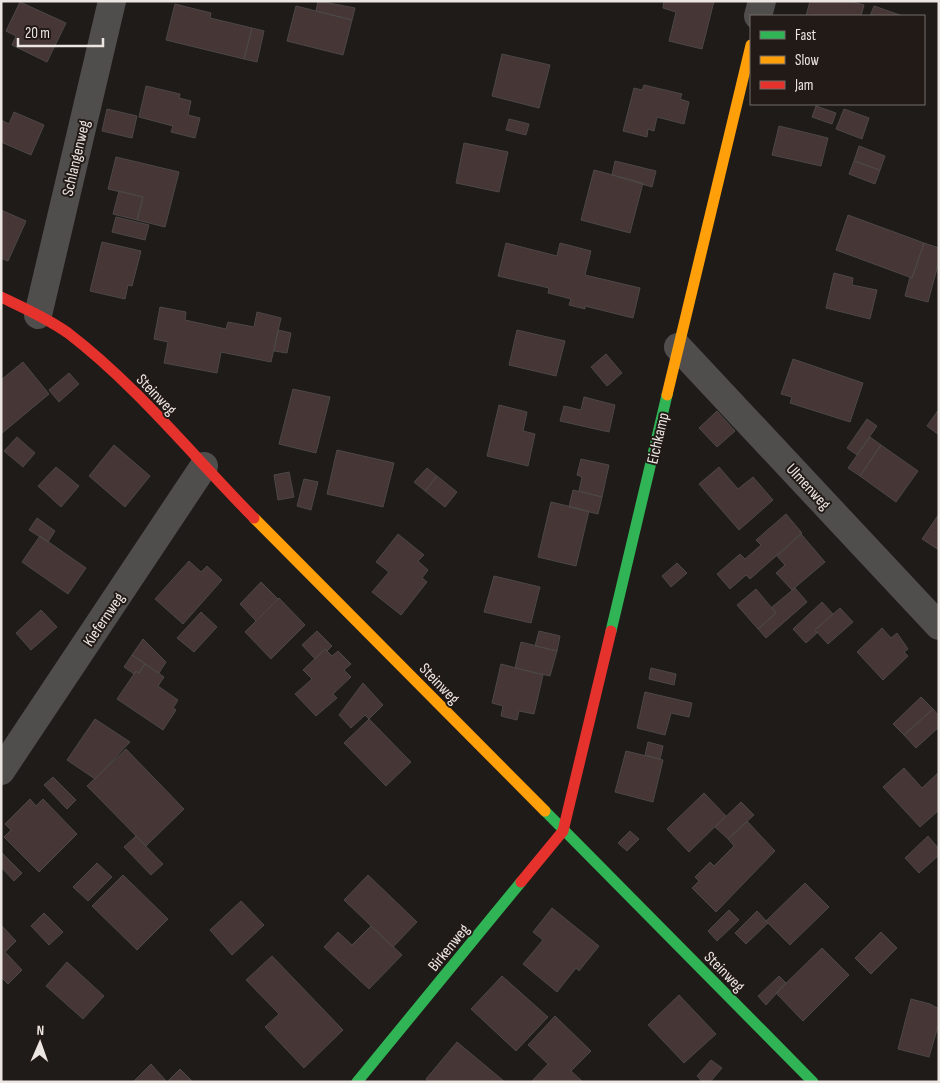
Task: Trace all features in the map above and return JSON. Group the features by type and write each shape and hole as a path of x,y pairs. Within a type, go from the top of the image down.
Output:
{"street":[{"name":"Schlangenweg","path":"38,315 112,1"},
{"path":"758,15 762,1"},
{"name":"Eichkamp","path":"563,831 750,49"},
{"name":"Steinweg","path":"1,297 67,332 99,358 563,831 813,1082"},
{"name":"Ulmenweg","path":"678,347 939,626"},
{"name":"Kiefernweg","path":"1,771 204,466"},
{"name":"Birkenweg","path":"357,1082 563,831"}],"building":[{"path":"318,1 355,8 352,20 316,11"},
{"path":"664,1 714,1 702,49 669,41 676,12 663,8"},
{"path":"810,1 849,1 864,5 861,15 806,15"},
{"path":"20,2 66,23 47,62 12,45 16,36 6,31"},
{"path":"175,4 211,13 210,18 252,28 244,59 166,40"},
{"path":"296,6 352,20 343,55 287,41"},
{"path":"874,6 900,15 870,15"},
{"path":"252,28 264,31 257,62 244,59"},
{"path":"502,54 550,65 539,108 492,96"},
{"path":"644,85 682,94 680,99 689,102 684,124 657,117 654,131 648,129 647,137 623,131 634,88 642,90"},
{"path":"146,86 180,94 179,98 191,101 188,115 200,118 195,138 171,132 173,126 139,117"},
{"path":"816,106 836,113 832,124 812,117"},
{"path":"107,109 137,116 132,138 102,131"},
{"path":"844,109 869,118 862,139 836,129"},
{"path":"14,112 44,125 31,155 1,142 1,120 9,124"},
{"path":"509,119 529,124 526,135 506,130"},
{"path":"779,126 828,138 821,166 772,155"},
{"path":"464,143 508,152 499,192 456,183"},
{"path":"859,146 885,156 880,170 854,161"},
{"path":"116,157 179,172 165,227 137,220 143,197 108,189"},
{"path":"615,161 656,171 652,187 612,175"},
{"path":"854,161 880,170 875,184 849,174"},
{"path":"594,170 643,183 630,233 581,220"},
{"path":"119,191 143,197 137,220 113,214"},
{"path":"1,210 26,221 8,261 1,258"},
{"path":"848,215 924,243 912,278 836,250"},
{"path":"116,217 149,225 145,240 112,232"},
{"path":"102,242 141,251 132,286 128,285 125,299 90,291"},
{"path":"506,243 557,256 560,243 591,251 585,275 640,288 633,318 585,306 585,309 569,305 571,299 548,293 549,288 498,276"},
{"path":"924,243 939,248 939,261 928,302 905,296 910,277 912,278"},
{"path":"834,273 853,278 852,285 877,290 870,319 826,308"},
{"path":"160,307 186,312 185,320 226,329 228,322 254,327 257,312 281,318 271,362 221,352 217,373 164,363 168,342 154,339"},
{"path":"278,330 291,333 287,353 274,351"},
{"path":"517,330 565,341 556,376 509,365"},
{"path":"606,354 622,373 607,386 591,367"},
{"path":"793,359 863,383 850,422 790,403 792,397 781,394"},
{"path":"23,362 49,394 1,434 1,380"},
{"path":"69,373 79,384 59,402 49,390"},
{"path":"293,389 330,397 316,453 279,444"},
{"path":"584,397 615,405 609,432 560,421 564,406 581,410"},
{"path":"499,405 527,412 523,431 535,434 528,466 487,456"},
{"path":"939,409 939,435 927,426"},
{"path":"717,411 735,431 717,447 699,428"},
{"path":"867,419 877,426 857,455 847,448"},
{"path":"17,437 35,453 23,467 4,451"},
{"path":"870,437 881,445 860,476 848,468"},
{"path":"114,445 150,476 125,507 89,476"},
{"path":"881,445 918,471 896,502 860,476"},
{"path":"337,450 394,463 383,507 327,494"},
{"path":"581,459 609,465 602,497 579,491 582,477 577,475"},
{"path":"56,467 79,486 61,507 38,486"},
{"path":"719,467 738,489 753,477 773,500 739,530 699,484"},
{"path":"427,468 437,476 425,491 414,482"},
{"path":"289,472 294,497 278,500 274,475"},
{"path":"437,476 457,492 445,507 425,491"},
{"path":"304,479 318,482 311,510 297,506"},
{"path":"573,490 602,497 598,514 569,507"},
{"path":"551,502 589,511 576,566 538,557"},
{"path":"786,514 802,533 750,579 746,575 730,589 717,574 740,554 745,559 761,545 756,540"},
{"path":"939,514 939,550 922,539"},
{"path":"37,518 55,531 48,542 29,530"},
{"path":"398,534 424,555 418,561 428,570 422,578 427,582 401,615 372,592 389,572 376,562"},
{"path":"801,534 825,562 792,590 776,573 785,565 777,556"},
{"path":"40,536 86,568 68,594 22,562"},
{"path":"189,561 201,572 207,566 222,580 183,624 155,599"},
{"path":"677,563 687,573 671,587 662,576"},
{"path":"494,576 540,587 531,623 484,612"},
{"path":"261,582 278,599 256,621 240,604"},
{"path":"795,588 807,602 766,638 758,629 776,613 772,607"},
{"path":"756,589 776,613 758,629 737,605"},
{"path":"279,598 305,625 271,659 245,632"},
{"path":"822,602 833,614 815,630 817,633 806,643 793,629"},
{"path":"840,608 853,622 828,644 815,630"},
{"path":"41,610 57,627 31,650 16,633"},
{"path":"201,612 217,627 194,652 177,638"},
{"path":"882,628 891,638 897,633 908,649 904,652 908,656 883,680 857,652"},
{"path":"317,631 332,646 327,651 325,649 315,659 302,645"},
{"path":"539,631 560,636 557,651 535,646"},
{"path":"143,639 166,662 159,673 132,655"},
{"path":"521,642 557,651 550,676 515,668"},
{"path":"325,649 332,656 338,651 351,664 344,670 351,677 333,694 337,698 316,716 295,694 312,679 303,670"},
{"path":"132,655 145,664 139,673 136,671 134,674 124,667"},
{"path":"145,664 164,677 158,686 178,700 173,708 176,710 163,730 117,699 136,671 139,673"},
{"path":"501,664 543,675 534,714 519,711 517,720 501,716 503,706 492,703"},
{"path":"651,668 676,674 674,685 649,679"},
{"path":"363,683 383,705 369,719 365,715 351,728 339,715"},
{"path":"645,692 692,703 689,717 671,713 665,735 637,728"},
{"path":"921,697 933,709 904,735 893,724"},
{"path":"933,709 939,716 939,727 916,748 904,735"},
{"path":"95,719 130,742 95,779 67,760"},
{"path":"369,719 411,762 386,786 344,743"},
{"path":"648,742 663,746 660,759 645,755"},
{"path":"126,749 184,809 146,846 87,786"},
{"path":"626,751 663,760 653,802 615,792"},
{"path":"904,768 922,788 939,772 939,810 920,827 883,787"},
{"path":"53,777 76,800 67,809 44,785"},
{"path":"704,793 726,816 689,852 667,829"},
{"path":"30,799 36,806 43,799 77,834 39,872 4,837 11,830 5,824"},
{"path":"741,802 754,815 728,839 715,827"},
{"path":"747,821 775,851 716,912 692,888 699,881 695,877 710,862 714,866 734,846 728,839"},
{"path":"630,831 639,839 627,851 618,843"},
{"path":"136,836 163,864 151,875 124,847"},
{"path":"928,836 939,849 939,855 919,873 905,858"},
{"path":"1,852 22,873 14,881 1,867"},
{"path":"97,863 112,877 88,901 73,887"},
{"path":"123,875 168,919 137,950 92,906"},
{"path":"368,875 417,922 393,947 344,900"},
{"path":"805,883 829,907 790,945 766,921"},
{"path":"241,901 264,925 232,955 210,930"},
{"path":"552,908 599,946 579,971 576,968 557,992 523,964 543,940 533,932"},
{"path":"729,910 739,920 717,941 708,931"},
{"path":"757,911 768,923 746,944 735,933"},
{"path":"44,913 63,932 49,945 31,926"},
{"path":"1,925 16,941 5,952 22,970 8,984 1,977"},
{"path":"371,926 402,955 369,989 324,947 338,932 352,945"},
{"path":"881,932 897,948 871,974 855,958"},
{"path":"822,948 849,975 803,1021 776,993"},
{"path":"272,956 343,1030 304,1068 265,1027 279,1014 246,980"},
{"path":"67,962 104,996 83,1019 46,986"},
{"path":"502,976 548,1017 516,1051 471,1009"},
{"path":"779,976 786,983 766,1005 758,996"},
{"path":"679,995 716,1034 684,1063 648,1025"},
{"path":"911,999 930,1004 939,1009 939,1023 929,1057 898,1049"},
{"path":"555,1016 591,1051 571,1071 583,1082 531,1082 548,1064 528,1045"},
{"path":"457,1042 505,1082 429,1082 426,1079"},
{"path":"711,1060 722,1068 710,1082 703,1082 697,1076"},
{"path":"151,1064 167,1082 133,1082"},
{"path":"180,1069 193,1082 167,1082"}],"traffic: fast":[{"path":"611,631 667,395"},
{"path":"545,811 813,1082"},
{"path":"357,1082 521,882"}],"traffic: slow":[{"path":"667,395 750,49"},
{"path":"254,518 545,811"}],"traffic: jam":[{"path":"1,297 52,323 68,333 93,354 141,398 254,518"},
{"path":"521,882 563,831 611,631"}]}
